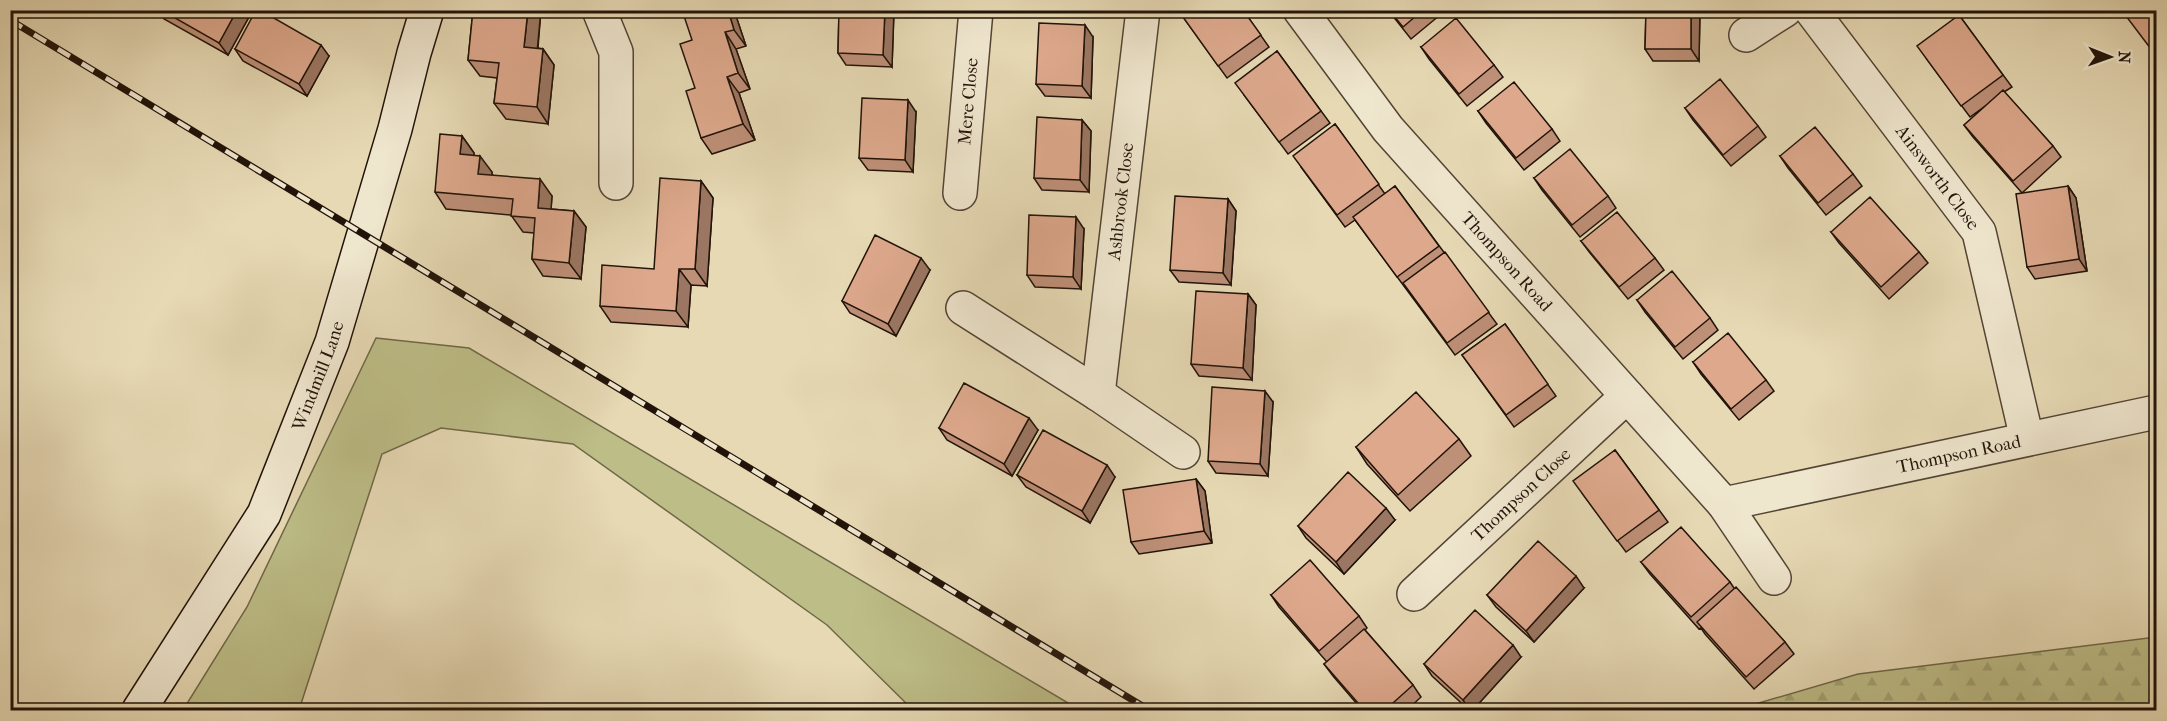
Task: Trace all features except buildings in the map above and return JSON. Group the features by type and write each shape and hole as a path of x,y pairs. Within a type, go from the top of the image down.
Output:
{"street":[{"name":"Windmill Lane","path":"139,711 264,514 332,342 395,129 427,10"},
{"path":"599,10 616,52 616,183"},
{"name":"Mere Close","path":"960,193 976,10"},
{"name":"Ashbrook Close","path":"1098,394 1143,10"},
{"name":"Thompson Road","path":"1300,10 1388,129 1724,504 1774,578"},
{"path":"1746,35 1785,10"},
{"name":"Ainsworth Close","path":"1811,10 1979,232 2027,439"},
{"path":"963,308 1098,394 1183,452"},
{"name":"Thompson Close","path":"1414,594 1627,396"},
{"name":"Thompson Road","path":"1724,504 2157,412"}],"green space":[{"path":"376,338 469,348 1080,710 913,710 827,625 573,444 441,428 382,454 299,710 183,710 247,607"},
{"path":"2156,637 2156,710 1735,710 1858,674"}],"railway":[{"path":"10,20 1149,710"}]}
